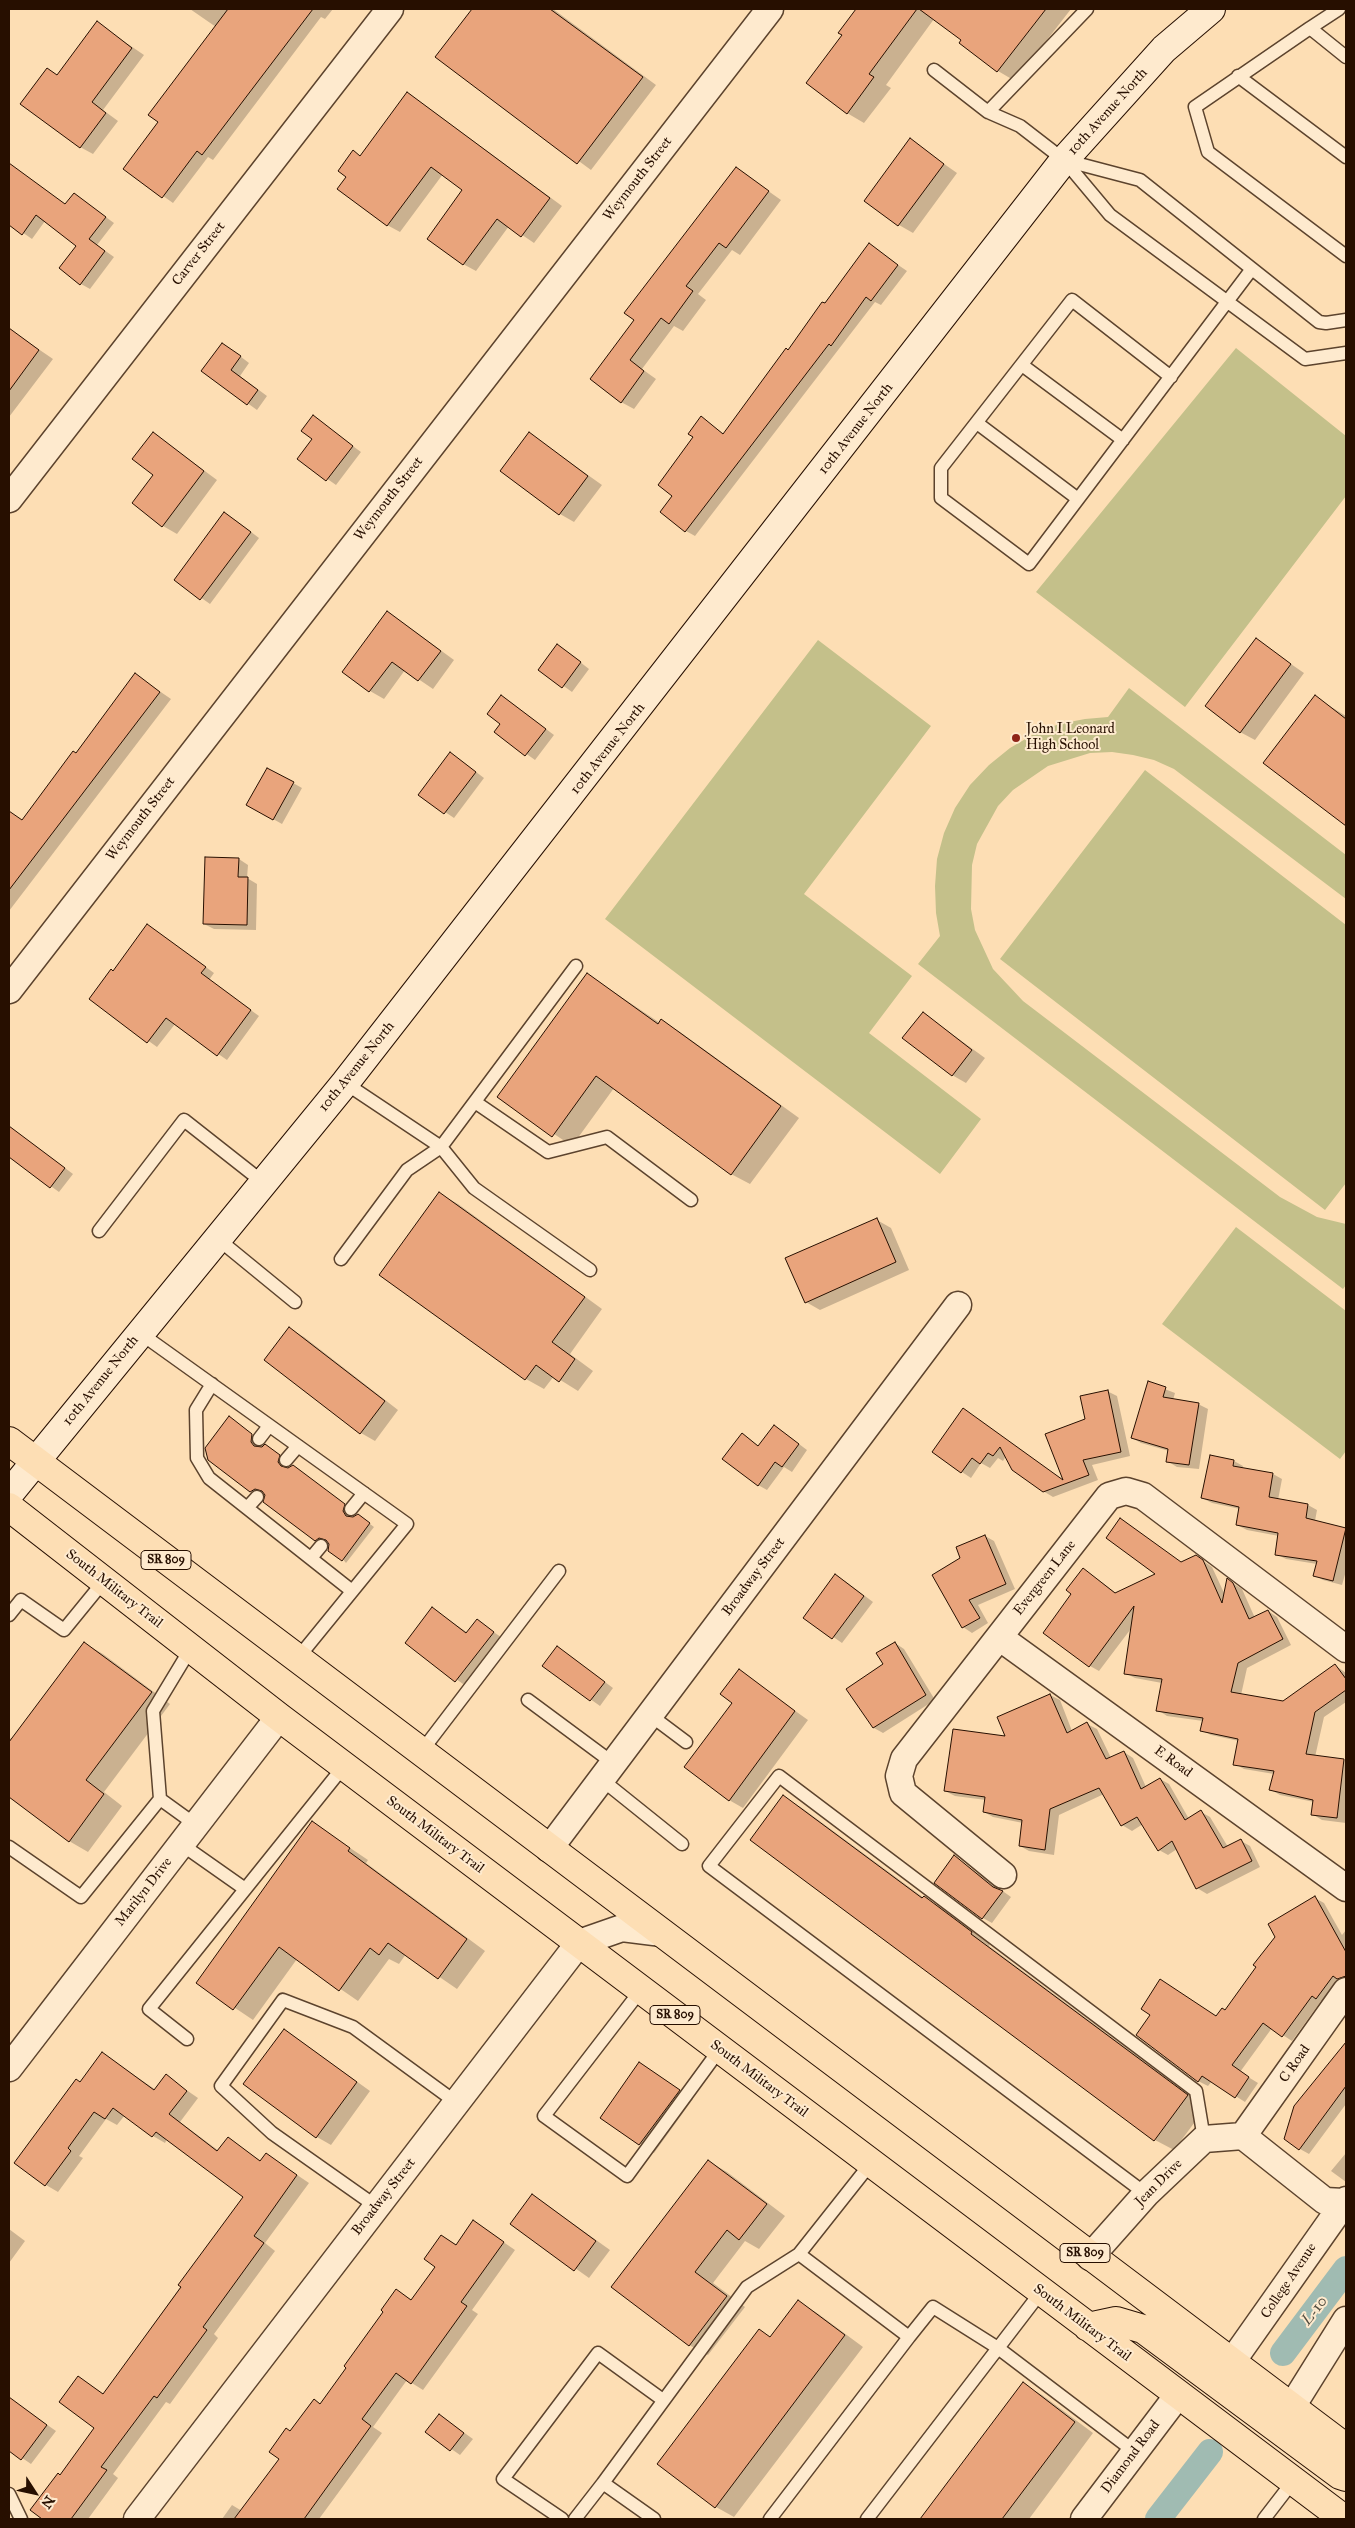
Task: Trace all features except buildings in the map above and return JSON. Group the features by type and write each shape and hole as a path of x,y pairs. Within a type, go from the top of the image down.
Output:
{"main road":[{"name":"SR 809","path":"9,1441 1346,2448"},
{"name":"South Military Trail","path":"9,1507 279,1717 1344,2519"},
{"path":"1088,2327 1116,2321 1143,2329 1332,2469 1346,2477"}],"street":[{"name":"Carver Street","path":"9,499 390,9"},
{"name":"Weymouth Street","path":"9,990 770,9"},
{"name":"10th Avenue North","path":"9,1494 345,1083 1064,160 1164,49 1211,9"},
{"name":"Broadway Street","path":"549,1849 958,1304"},
{"name":"Evergreen Lane","path":"1003,1875 903,1793 899,1776 904,1759 1109,1496 1126,1491 1143,1496 1346,1649"},
{"name":"E Road","path":"999,1636 1346,1888"},
{"name":"Marilyn Drive","path":"9,2068 279,1717"},
{"path":"579,1943 622,1928 662,1933"},
{"name":"Broadway Street","path":"138,2519 579,1943"},
{"name":"C Road","path":"1243,2136 1346,1991"},
{"path":"1204,2139 1243,2136 1326,2201 1345,2201"},
{"name":"Jean Drive","path":"1090,2257 1146,2194 1204,2139"},
{"name":"College Avenue","path":"1232,2363 1345,2201"},
{"path":"1291,2408 1346,2320"},
{"name":"Diamond Road","path":"1084,2519 1178,2395"}],"lane":[{"path":"988,112 1088,9"},
{"path":"1339,9 1195,107 1208,152 1346,256"},
{"path":"1310,28 1346,57"},
{"path":"934,70 988,112 1020,126 1064,160 1110,215 1304,358 1346,354"},
{"path":"1238,76 1346,156"},
{"path":"1064,160 1140,180 1319,322 1326,323 1346,320"},
{"path":"1171,377 1072,300 941,468 941,498 1029,564 1124,440 1252,270"},
{"path":"1022,365 1124,440"},
{"path":"977,423 1078,499"},
{"path":"341,1259 407,1170 441,1147 576,966"},
{"path":"345,1083 441,1147 474,1188 590,1270"},
{"path":"474,1102 548,1152 607,1137 691,1200"},
{"path":"99,1231 184,1120 264,1182"},
{"path":"218,1238 295,1302"},
{"path":"140,1333 407,1524 297,1659"},
{"path":"212,1384 196,1410 197,1458 209,1478 352,1591"},
{"path":"259,1439 270,1426"},
{"path":"286,1460 298,1446"},
{"path":"221,1487 229,1476"},
{"path":"351,1509 364,1493"},
{"path":"247,1508 257,1497"},
{"path":"311,1558 321,1546"},
{"path":"421,1752 559,1571"},
{"path":"9,1615 21,1600 64,1630 104,1581"},
{"path":"191,1648 153,1711 160,1799 189,1834 245,1889"},
{"path":"528,1700 607,1771 682,1844"},
{"path":"650,1714 686,1742"},
{"path":"187,2039 149,2009 344,1766"},
{"path":"1146,2194 709,1866 779,1776 1196,2091 1204,2139"},
{"path":"9,1847 81,1897 160,1799"},
{"path":"641,1990 544,2116 627,2176 720,2049"},
{"path":"376,2207 272,2133 221,2086 283,2000 353,2027 457,2103"},
{"path":"575,2519 747,2287 799,2254 871,2163"},
{"path":"799,2254 910,2337"},
{"path":"867,2519 1041,2292"},
{"path":"770,2519 933,2307 998,2348 1135,2452"},
{"path":"562,2519 503,2479 598,2353 663,2400"},
{"path":"1264,2519 1294,2480"},
{"path":"603,2483 654,2519"},
{"path":"9,2494 21,2519"}],"shaded area":[{"path":"1236,348 1346,436 1346,496 1185,707 1036,592"},
{"path":"818,640 931,726 804,894 912,976 869,1033 981,1119 940,1174 605,919"},
{"path":"1129,688 1346,855 1346,899 1174,769 1154,760 1133,755 1112,752 1090,753 1048,766 1013,790 998,806 977,844 972,865 971,909 975,930 993,969 1023,1001 1280,1197 1317,1217 1346,1224 1346,1285 1343,1289 918,964 940,936 936,913 937,859 944,833 955,808 970,785 989,765 1010,748 1034,734 1059,724 1108,717"},
{"path":"1145,770 1346,925 1346,1183 1325,1210 1000,959"},
{"path":"1236,1227 1346,1311 1346,1451 1340,1459 1162,1324"}],"waterway":[{"name":"L-10","path":"1283,2353 1346,2269"},
{"name":"L-10","path":"1158,2519 1210,2452"}],"place":[{"name":"John I Leonard High School","path":"1016,738"}]}
